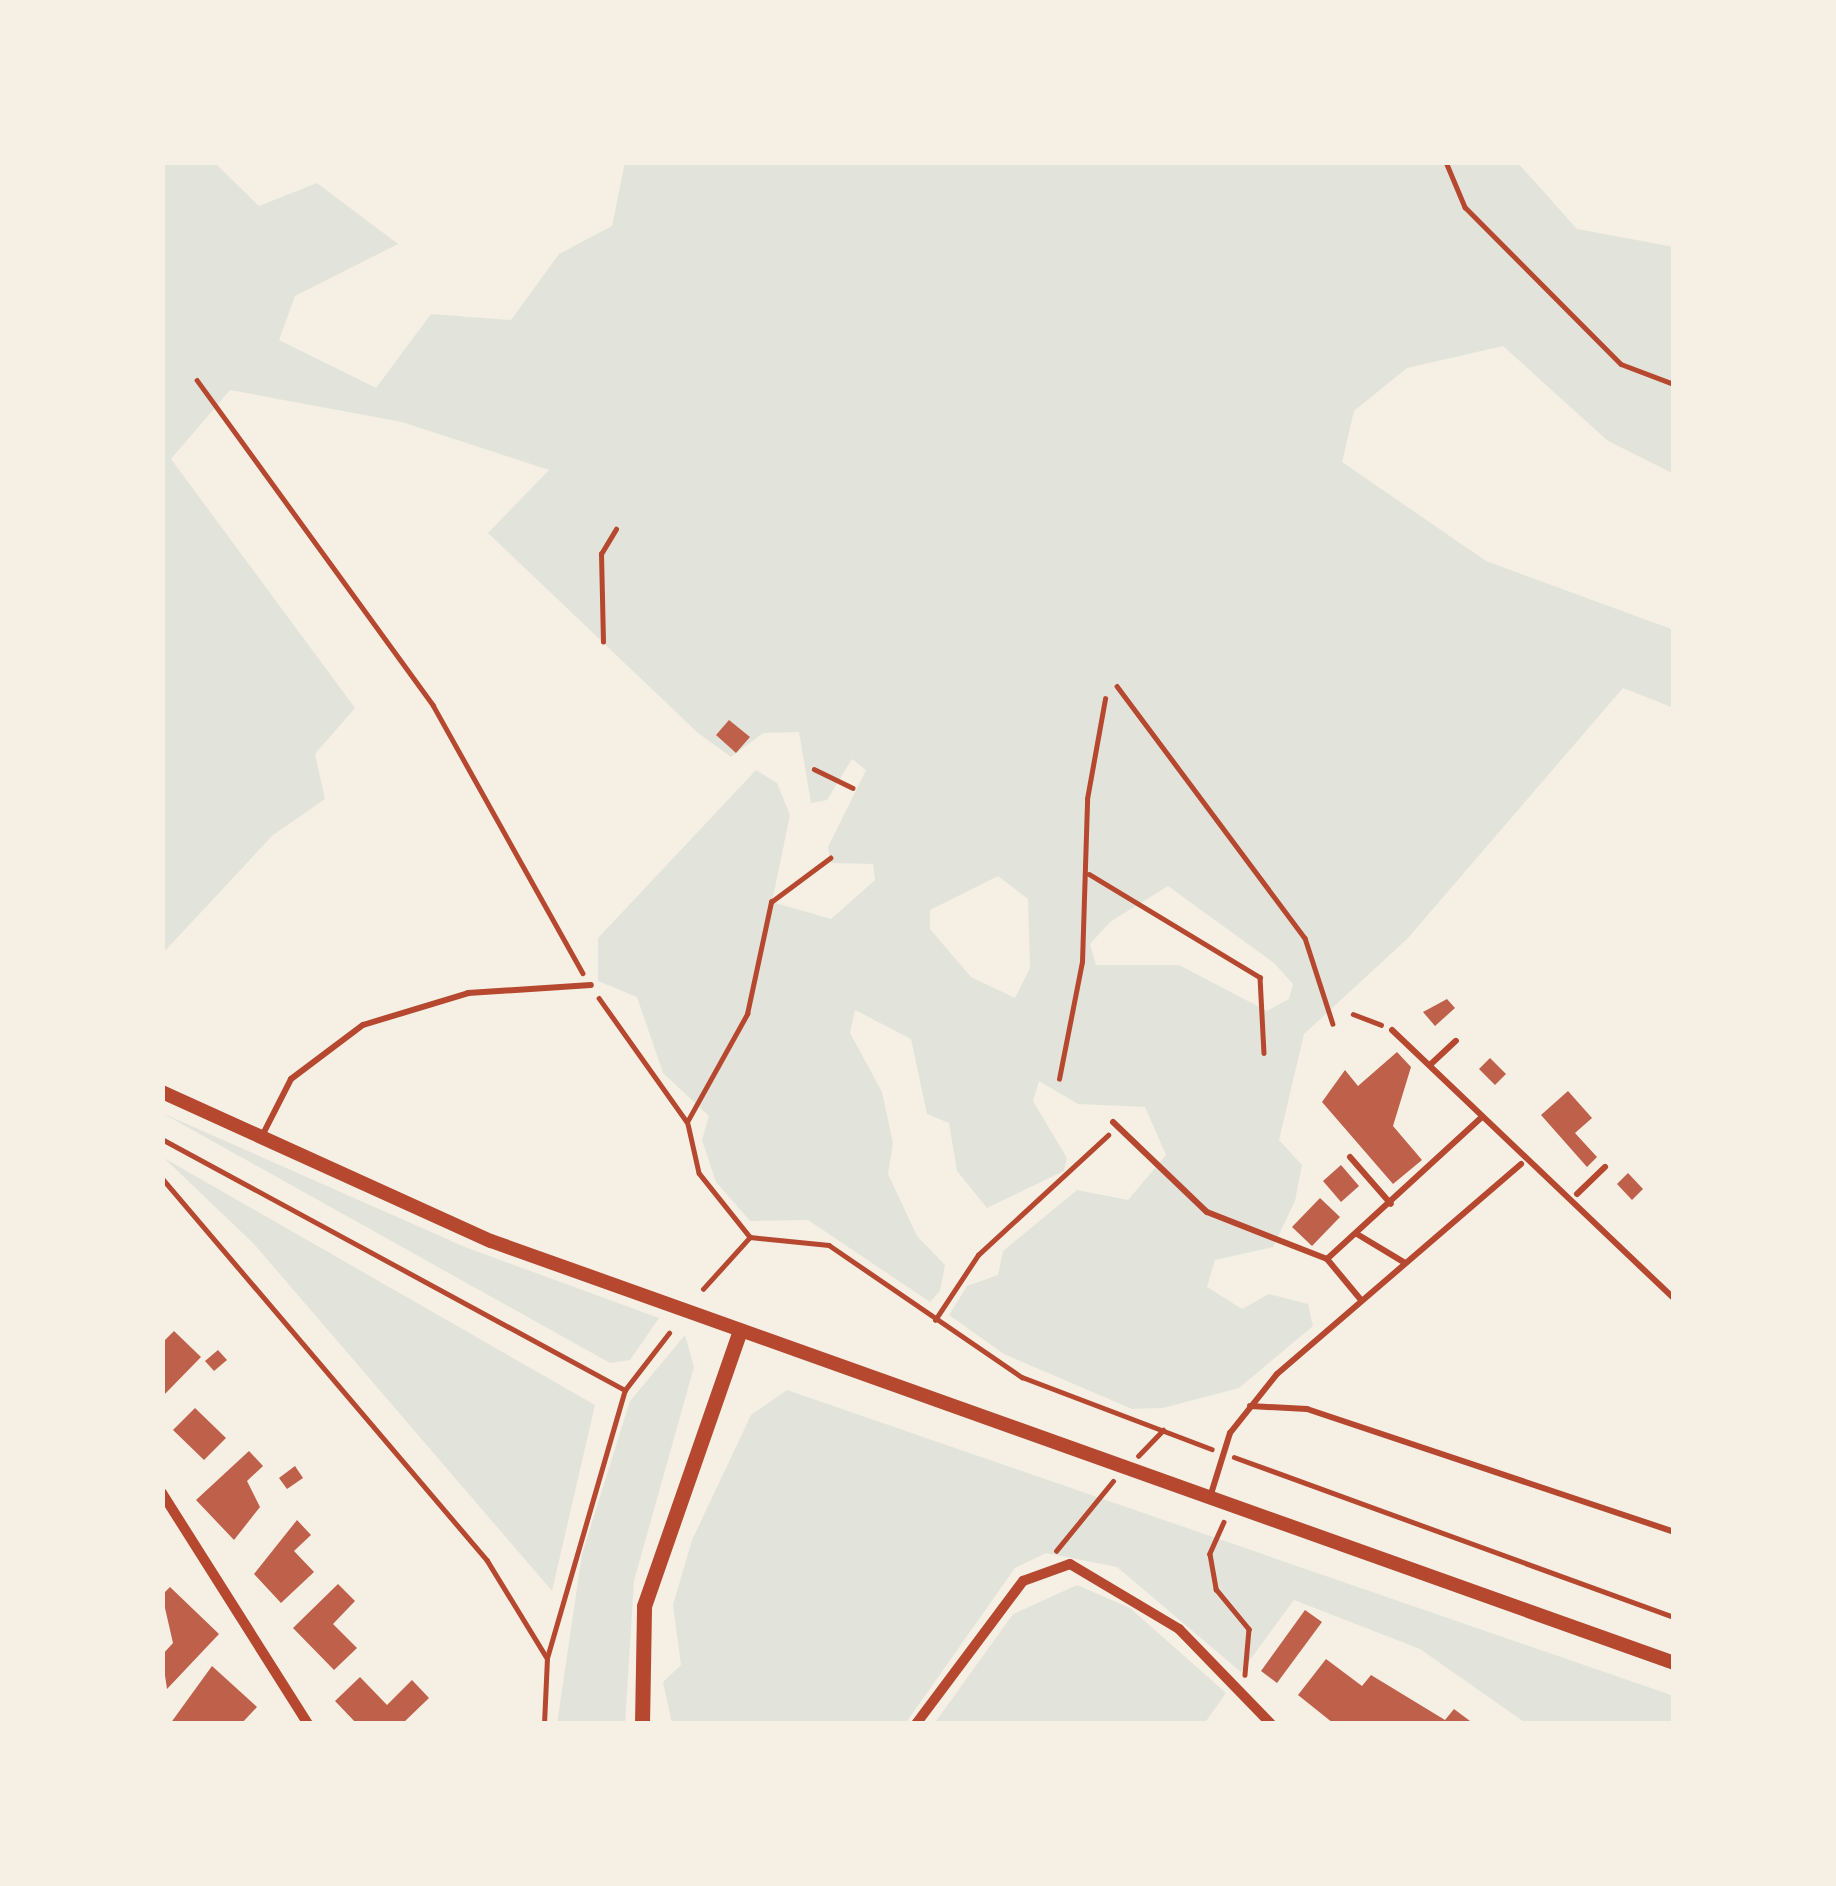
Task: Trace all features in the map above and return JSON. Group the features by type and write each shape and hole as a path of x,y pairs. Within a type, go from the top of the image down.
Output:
{"main road":[{"path":"642,1724 644,1606 740,1330"}],"street":[{"path":"162,1092 259,1142 740,1330 1674,1663"},
{"path":"162,1493 308,1724"},
{"path":"916,1724 1023,1581 1047,1566 1128,1592 1244,1690 1271,1724"}],"lane":[{"path":"259,1142 291,1079 364,1024 468,994 591,985"},
{"path":"1392,1030 1431,1064 1521,1164 1576,1195 1674,1299"},
{"path":"1431,1064 1456,1041"},
{"path":"1327,1259 1481,1118"},
{"path":"1113,1122 1207,1212 1327,1259 1361,1300"},
{"path":"1350,1157 1391,1204"},
{"path":"1209,1497 1250,1406 1361,1300 1521,1164"},
{"path":"1576,1195 1605,1167"},
{"path":"1357,1234 1406,1263"},
{"path":"1250,1406 1307,1409 1674,1532"}],"path":[{"path":"1446,162 1466,207 1621,364 1674,384"},
{"path":"197,380 433,705 591,985 687,1122 699,1173 750,1237 830,1245 1022,1377 1674,1617"},
{"path":"603,642 601,554 616,529"},
{"path":"1117,686 1305,938 1333,1024"},
{"path":"1059,1079 1088,874 1105,699"},
{"path":"814,769 853,788"},
{"path":"687,1122 747,1014 771,902 830,858"},
{"path":"1088,874 1260,977 1264,1053"},
{"path":"1353,1014 1392,1030"},
{"path":"935,1320 978,1255 1099,1154 1113,1122"},
{"path":"162,1139 625,1390"},
{"path":"162,1178 487,1560 547,1658"},
{"path":"703,1288 750,1237"},
{"path":"544,1724 547,1658 625,1390 669,1333"},
{"path":"1047,1566 1163,1430"},
{"path":"1231,1506 1210,1554 1216,1589 1249,1629 1244,1690"}],"shaded area":[{"path":"162,162 214,162 259,206 317,183 398,244 295,296 279,340 376,388 431,314 511,320 559,254 612,226 625,162 1517,162 1577,229 1674,247 1674,474 1608,441 1503,346 1407,368 1354,411 1342,462 1486,561 1674,630 1674,708 1623,688 1408,938 1304,1034 1279,1140 1302,1165 1295,1201 1273,1247 1215,1260 1207,1287 1242,1309 1269,1294 1308,1304 1313,1326 1239,1388 1163,1408 1132,1409 1004,1354 949,1315 967,1286 998,1275 1003,1251 1077,1190 1128,1200 1166,1155 1145,1107 1078,1104 1039,1081 1033,1101 1067,1158 1064,1171 987,1208 957,1171 949,1123 927,1114 911,1039 855,1010 850,1033 882,1092 893,1143 888,1174 917,1236 945,1265 940,1291 930,1302 808,1220 750,1221 716,1182 702,1140 709,1116 663,1073 637,997 598,981 598,938 756,770 777,783 790,815 772,902 831,919 875,880 873,864 831,863 828,847 866,770 852,759 827,800 811,803 799,732 763,733 731,757 698,733 488,533 549,470 402,422 230,390 171,459 355,708 315,754 325,799 273,835 162,954","holes":["998,876 1028,899 1030,968 1015,998 971,977 930,929 930,910","1168,886 1274,963 1293,984 1289,999 1267,1011 1179,965 1096,965 1090,944 1110,922"]},
{"path":"162,1113 465,1247 659,1318 630,1360 610,1363"},
{"path":"164,1158 595,1405 552,1591 254,1244"},
{"path":"685,1335 694,1367 634,1581 625,1724 557,1724 582,1554 630,1401"},
{"path":"787,1390 1674,1696 1674,1724 1527,1724 1420,1649 1294,1600 1241,1672 1117,1567 1046,1553 1015,1568 905,1724 672,1724 663,1682 681,1665 673,1605 692,1540 751,1415"},
{"path":"1077,1585 1130,1608 1226,1693 1204,1724 934,1724 1013,1614"}],"building":[{"path":"729,720 750,737 736,753 716,735"},
{"path":"1447,999 1455,1008 1435,1026 1423,1012"},
{"path":"1397,1052 1411,1067 1393,1126 1422,1160 1393,1184 1322,1102 1345,1070 1358,1086"},
{"path":"1490,1058 1506,1074 1495,1085 1479,1069"},
{"path":"1568,1091 1592,1118 1575,1133 1597,1157 1587,1167 1541,1115"},
{"path":"1341,1165 1359,1186 1341,1202 1323,1181"},
{"path":"1628,1173 1643,1189 1632,1200 1617,1184"},
{"path":"1320,1198 1340,1217 1312,1246 1292,1227"},
{"path":"174,1331 201,1357 162,1397 162,1343"},
{"path":"218,1350 227,1360 214,1371 205,1361"},
{"path":"195,1408 226,1438 204,1460 173,1430"},
{"path":"249,1451 263,1466 247,1481 260,1507 234,1540 196,1500"},
{"path":"295,1466 303,1478 287,1489 279,1478"},
{"path":"297,1520 311,1535 294,1551 314,1572 281,1603 254,1574"},
{"path":"338,1584 355,1601 333,1624 357,1648 334,1670 293,1628"},
{"path":"170,1587 219,1634 167,1689 162,1655 173,1643 162,1595"},
{"path":"1305,1610 1322,1622 1277,1683 1261,1671"},
{"path":"1326,1659 1362,1686 1371,1675 1445,1720 1454,1709 1474,1724 1333,1723 1298,1695"},
{"path":"212,1666 257,1707 241,1724 170,1724"},
{"path":"360,1677 387,1705 412,1680 429,1698 402,1724 357,1724 335,1701"}]}
